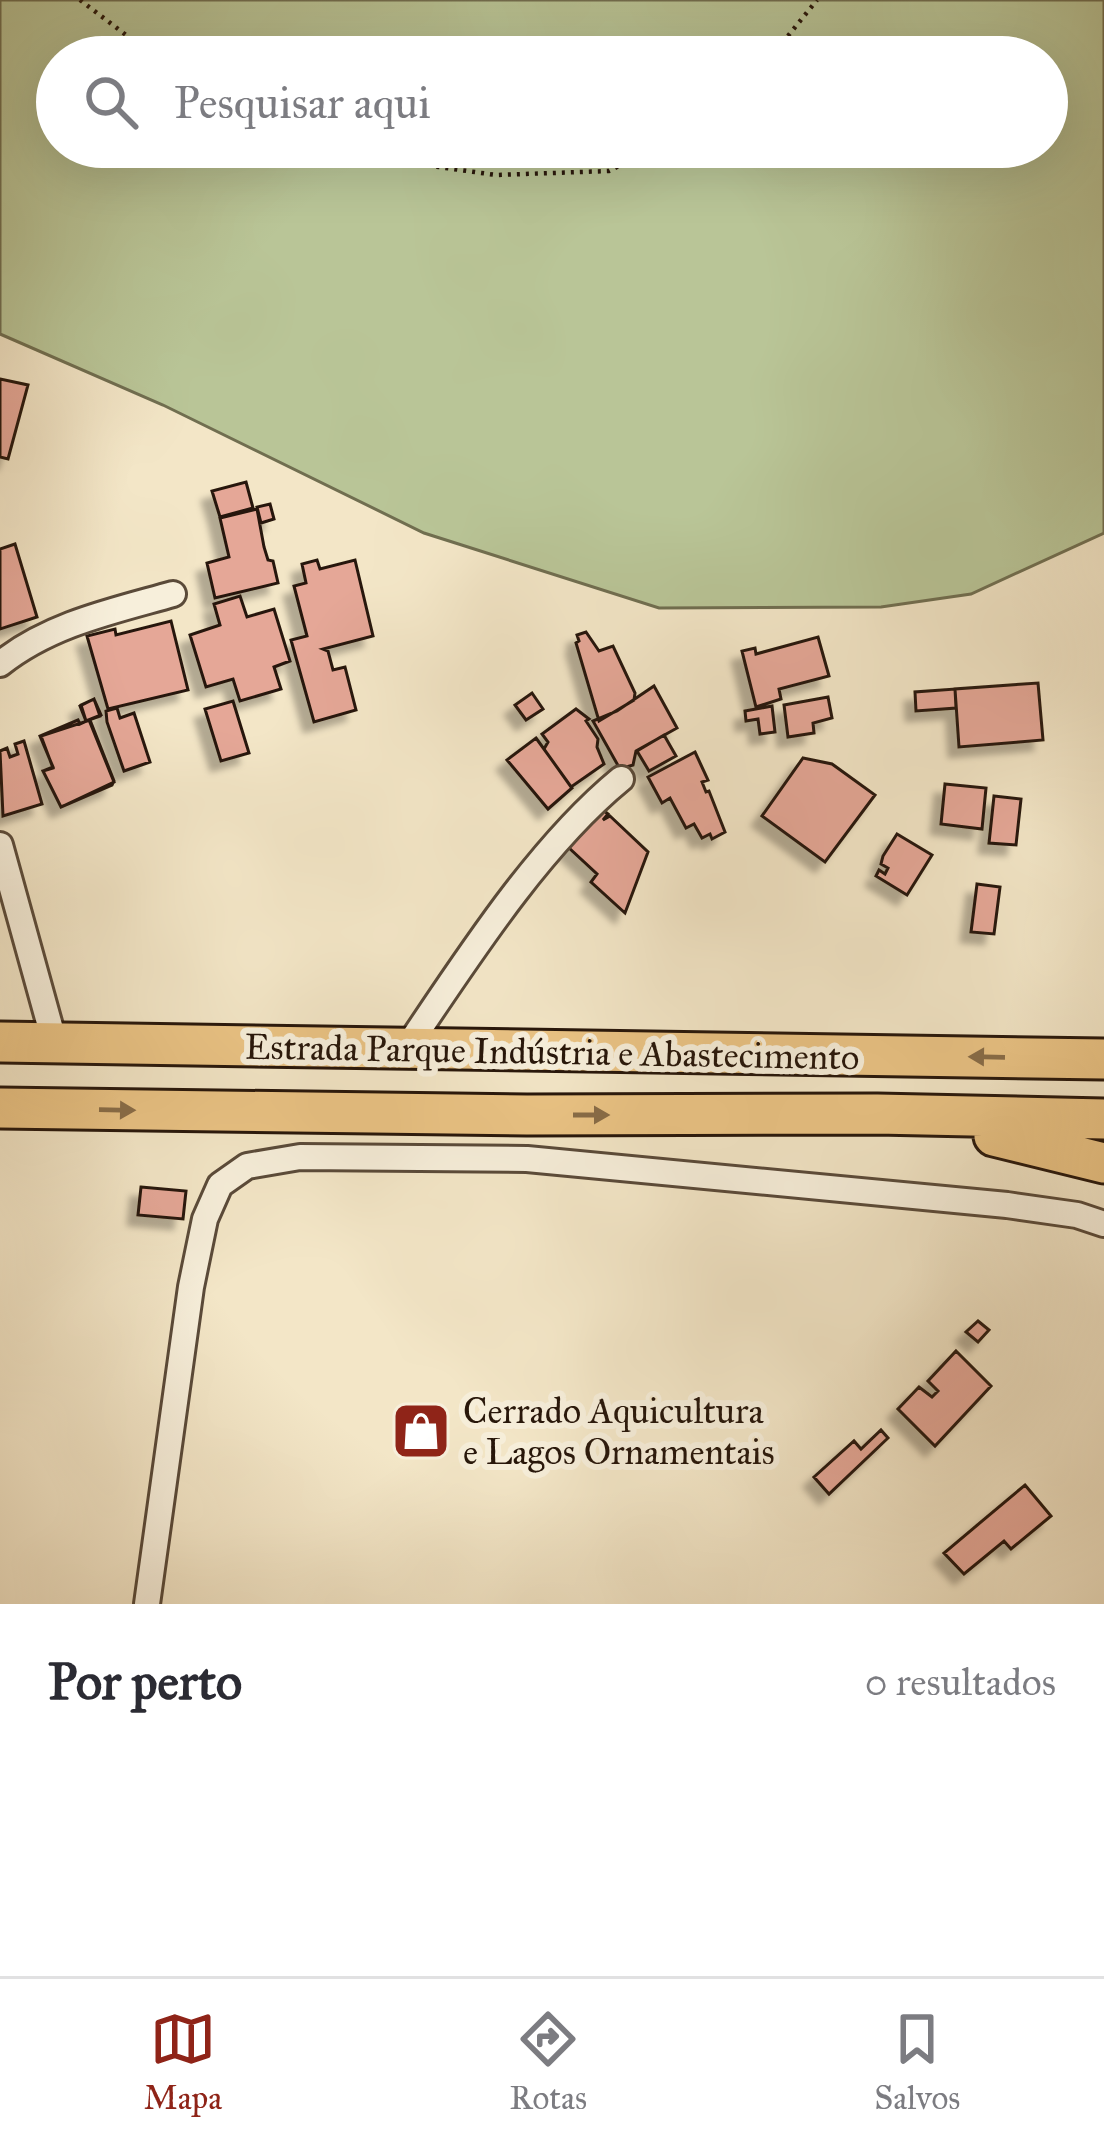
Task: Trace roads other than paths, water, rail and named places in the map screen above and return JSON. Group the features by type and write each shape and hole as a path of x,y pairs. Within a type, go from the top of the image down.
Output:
{"highway":[{"name":"Estrada Parque Indústria e Abastecimento","path":"0,1042 1104,1059"},
{"name":"Estrada Parque Indústria e Abastecimento","path":"0,1108 1104,1119"},
{"path":"877,1114 1039,1144 1104,1163"}],"street":[{"path":"0,664 76,621 173,594"},
{"path":"406,1049 483,935 594,802 621,779"},
{"path":"0,845 55,1043"},
{"path":"527,1115 527,1159"},
{"path":"147,1604 191,1286 205,1219 220,1185 247,1166 280,1159 527,1159 1006,1204 1104,1224"}],"place":[{"name":"Cerrado Aquicultura e Lagos Ornamentais","path":"421,1431"}]}
